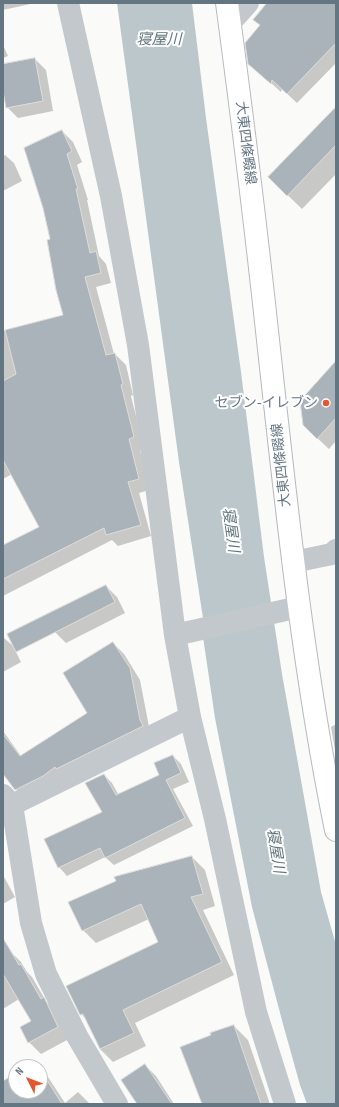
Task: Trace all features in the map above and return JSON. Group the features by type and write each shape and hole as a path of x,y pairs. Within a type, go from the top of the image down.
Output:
{"main road":[{"name":"大東四條畷線","path":"228,13 256,231 293,562 299,607 329,760 336,830"}],"street":[{"path":"68,3 111,196 138,345 181,633 190,717 256,1012 285,1104"},
{"path":"228,13 248,3"},
{"path":"293,562 332,554 336,550"},
{"path":"181,633 299,607"},
{"path":"117,1104 77,1036 46,974 30,923 8,800 190,717"}],"water":[{"name":"寝屋川","path":"117,3 192,3 264,557 282,674 321,892 336,945 336,1104 307,1104 300,1085 252,907 215,718 203,637 203,618 179,462"}],"building":[{"path":"267,3 336,3 336,43 287,94 272,80 271,84 248,64 245,43 260,25 253,20"},
{"path":"35,58 43,101 6,108 3,91 3,64"},
{"path":"336,107 336,145 287,196 268,177"},
{"path":"62,130 72,151 67,154 78,189 76,189 90,253 96,251 101,273 85,277 106,355 115,353 123,384 121,385 134,437 129,439 139,479 128,482 141,525 106,535 104,528 3,579 3,545 39,527 3,460 3,381 16,374 5,330 63,315 56,290 47,240 50,239 43,208 24,148"},
{"path":"336,361 336,418 317,439 303,425 300,401"},
{"path":"106,585 115,602 16,652 7,634"},
{"path":"113,642 130,668 140,720 143,726 56,769 55,767 43,776 15,790 3,774 3,734 20,756 87,713 63,673"},
{"path":"173,755 181,773 166,780 185,818 105,858 100,848 58,868 44,839 102,812 85,783 104,774 116,795 159,775 154,763"},
{"path":"192,856 203,894 191,897 222,962 123,1010 134,1033 100,1049 83,1014 80,1015 66,986 158,942 141,904 82,931 68,902 116,881 114,877"},
{"path":"3,938 19,965 21,964 41,999 44,997 58,1027 28,1043 20,1027 31,1021 3,974"},
{"path":"234,1025 261,1104 202,1104 180,1047 211,1035 210,1033"},
{"path":"145,1064 172,1104 137,1104 121,1080"},
{"path":"8,1078 8,1099 48,1099 48,1082 62,1104 3,1104 3,1081"}],"place":[{"name":"セブン-イレブン","path":"326,403"}]}
